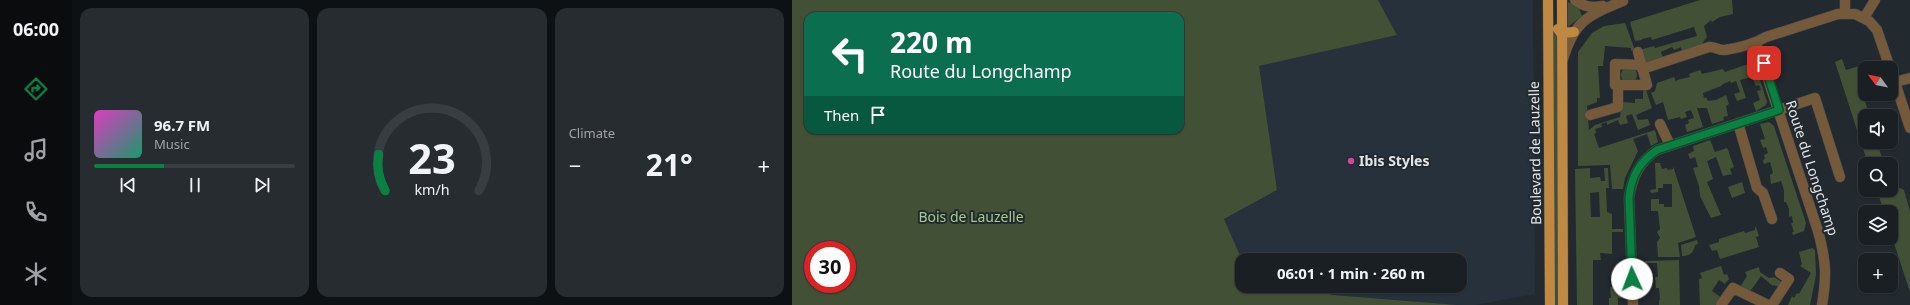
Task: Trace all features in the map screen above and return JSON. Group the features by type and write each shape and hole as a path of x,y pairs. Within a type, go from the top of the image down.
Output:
{"main road":[{"name":"Boulevard de Lauzelle","path":"1562,0 1563,305"},
{"name":"Boulevard de Lauzelle","path":"1548,5 1550,305"},
{"path":"1548,5 1562,33 1574,32"}],"street":[{"path":"1575,0 1581,5 1593,8 1626,1"},
{"path":"1845,0 1845,13"},
{"path":"1864,18 1875,0"},
{"path":"1562,61 1574,32 1585,18 1626,1"},
{"path":"1638,52 1641,67 1647,85 1615,85 1615,64 1641,67 1709,47 1724,50 1756,42 1766,37 1845,13 1864,18 1877,30 1888,61"},
{"name":"Route du Longchamp","path":"1756,42 1818,231 1824,254 1826,280 1822,305"},
{"path":"1898,81 1910,78"},
{"path":"1590,115 1618,107 1618,85"},
{"path":"1898,91 1910,128"},
{"path":"1633,305 1629,198 1633,176 1644,161 1657,150 1815,98 1840,177"},
{"path":"1738,123 1757,188 1763,193 1772,219"},
{"path":"1660,124 1670,145"},
{"path":"1772,305 1789,279 1780,273"},
{"path":"1721,305 1733,288 1768,305"}],"shaded area":[{"path":"1378,0 1533,0 1535,294 1475,305 1457,305 1324,293 1467,293 1467,253 1239,253 1224,219 1277,190 1258,66 1397,35"}],"green space":[{"name":"Bois de Lauzelle","path":"792,0 1378,0 1397,35 1259,66 1277,190 1224,219 1239,253 1235,253 1235,293 1324,293 1457,305 792,305"},
{"path":"1700,0 1732,0 1733,14 1720,17 1712,22 1711,20 1704,26 1707,37 1701,45 1682,52 1681,47 1674,50 1672,47 1661,52 1663,58 1645,65 1639,50 1654,46 1655,48 1697,36 1694,27 1652,40 1651,37 1635,41 1630,22"},
{"path":"1568,2 1579,8 1582,16 1568,27"},
{"path":"1625,23 1635,50 1631,51 1631,48 1605,46 1603,66 1598,66 1600,98 1597,98 1597,102 1587,106 1589,130 1595,125 1620,117 1622,102 1635,103 1635,99 1643,99 1643,88 1645,87 1652,108 1636,115 1638,120 1648,119 1650,125 1638,130 1632,114 1626,116 1628,123 1620,125 1618,120 1607,125 1607,122 1601,124 1602,127 1595,129 1596,133 1594,134 1599,148 1655,130 1658,142 1651,146 1647,134 1633,139 1638,151 1625,178 1623,189 1612,189 1610,165 1578,166 1578,52 1592,33 1604,26"},
{"path":"1552,30 1558,35 1560,305 1553,305"},
{"path":"1753,57 1767,102 1766,105 1756,111 1753,103 1760,100 1757,91 1761,90 1759,85 1756,86 1752,77 1740,80 1746,98 1737,101 1734,94 1740,92 1736,81 1731,83 1730,81 1703,93 1704,98 1706,97 1708,101 1716,100 1726,95 1729,104 1726,106 1728,116 1723,117 1724,120 1712,124 1707,108 1697,108 1703,127 1687,132 1685,125 1689,123 1688,120 1694,118 1691,110 1685,112 1687,117 1668,120 1663,102 1656,105 1651,93 1655,91 1657,83 1674,77 1676,82 1677,80 1690,77 1689,74 1700,70 1702,74 1723,69 1725,72 1748,64 1747,58"},
{"path":"1842,59 1846,70 1858,66 1858,101 1865,101 1867,109 1858,109 1858,133 1835,62"},
{"path":"1626,67 1632,67 1637,72 1635,81 1632,83 1626,83 1621,78 1621,72"},
{"path":"1769,122 1774,126 1806,223 1804,231 1793,235 1792,232 1794,232 1791,223 1793,223 1792,216 1789,217 1789,209 1786,202 1784,202 1784,190 1781,181 1771,184 1770,175 1773,173 1770,162 1764,164 1763,160 1765,159 1764,155 1768,153 1766,147 1763,148 1760,140 1765,139 1760,124"},
{"path":"1710,140 1715,152 1727,148 1734,167 1730,169 1732,174 1723,176 1716,157 1707,161 1713,179 1707,182 1721,215 1711,218 1700,196 1699,186 1693,168 1698,167 1695,157 1690,159 1688,154 1694,151 1693,146"},
{"path":"1863,149 1879,149 1882,157 1866,157"},
{"path":"1655,163 1660,163 1662,169 1667,168 1668,170 1673,169 1673,166 1696,237 1678,243 1680,257 1658,257 1657,242 1660,238 1657,232 1660,229 1658,211 1651,211 1651,199 1659,199 1659,204 1664,204 1664,207 1672,207 1672,184 1663,184 1663,188 1658,188 1658,192 1651,193 1650,190 1656,189"},
{"path":"1590,168 1590,178 1600,177 1601,181 1605,181 1604,168 1608,168 1609,188 1606,188 1607,212 1612,214 1612,229 1623,229 1623,232 1612,232 1612,254 1600,253 1601,260 1593,260 1593,305 1577,305 1575,169","holes":["1599,192 1600,217 1591,217 1590,193"]},
{"path":"1742,182 1745,193 1732,198 1728,187"},
{"path":"1898,187 1904,190 1910,211 1910,292 1895,245 1898,245 1898,205 1882,205 1879,197 1898,197"},
{"path":"1755,227 1759,236 1756,237 1759,247 1720,259 1717,250 1712,251 1709,245 1719,242 1719,239 1744,231 1745,233 1755,230"},
{"path":"1697,240 1698,244 1695,245 1692,252 1689,255 1682,256 1681,245"},
{"path":"1812,248 1815,250 1816,275 1810,305 1788,305 1792,296 1794,298 1797,293 1799,294 1811,273 1800,266 1802,264 1799,252"},
{"path":"1679,260 1680,305 1659,305 1659,300 1661,299 1659,288 1656,288 1655,277 1658,277 1657,263 1645,263 1645,261"},
{"path":"1721,266 1724,275 1727,274 1729,279 1725,284 1719,280 1712,291 1722,298 1718,305 1700,305 1699,279 1702,278 1700,273"},
{"path":"1759,267 1760,272 1769,278 1774,277 1782,282 1779,287 1773,286 1761,276 1749,293 1740,287 1747,276 1745,272"},
{"path":"1610,287 1625,287 1625,297 1618,298 1618,305 1609,305 1609,298 1611,298"}],"place":[{"name":"Ibis Styles","path":"1351,161"}],"route":[{"path":"1632,279 1629,198 1633,176 1649,155 1657,150 1779,110 1764,63"}]}
